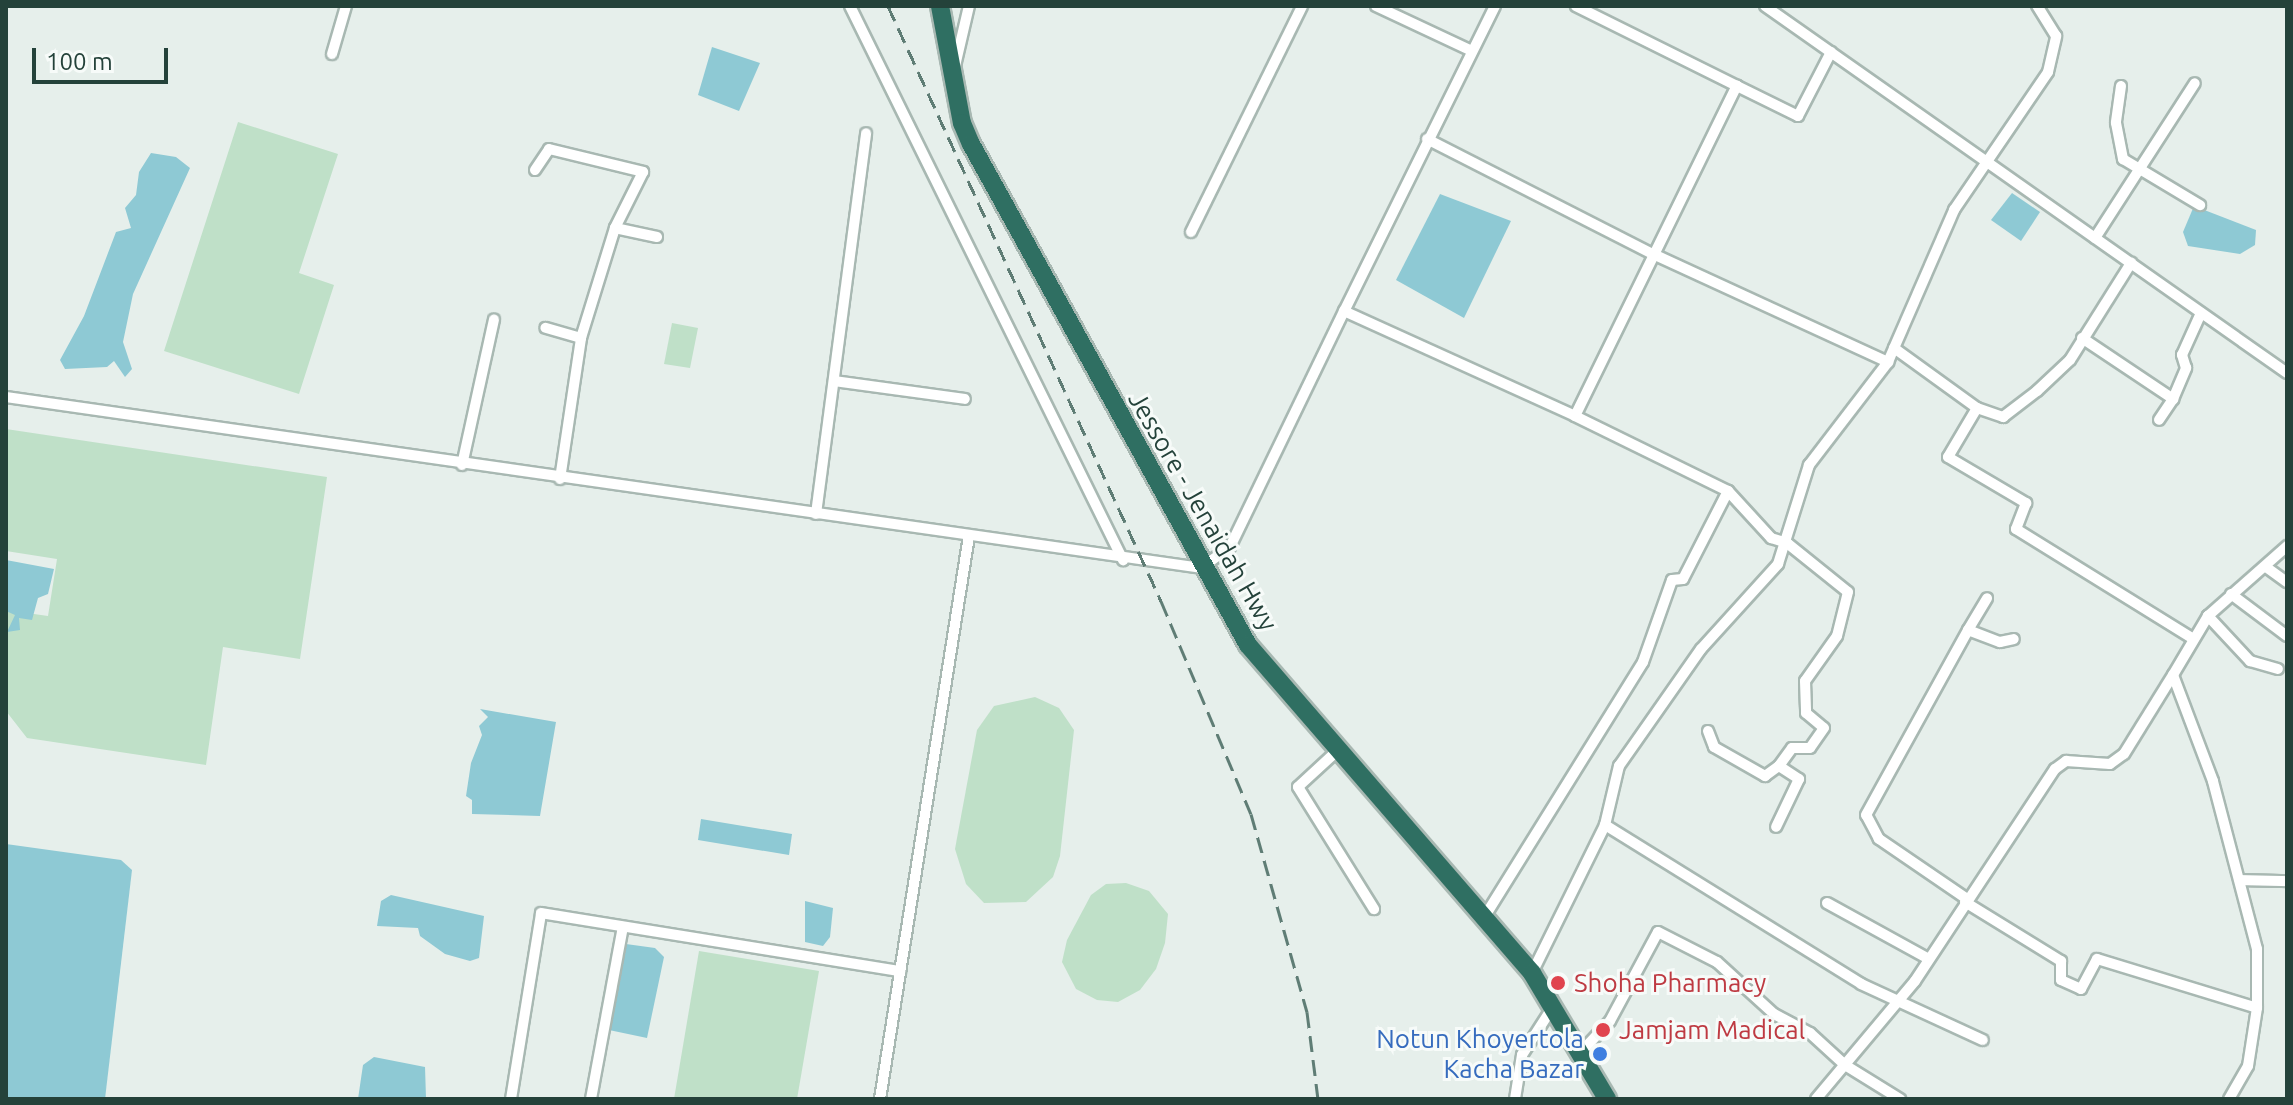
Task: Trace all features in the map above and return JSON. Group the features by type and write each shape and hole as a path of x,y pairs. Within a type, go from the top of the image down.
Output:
{"highway":[{"name":"Jessore - Jenaidah Hwy","path":"940,6 952,80 975,152 1201,568 1248,645 1532,973 1607,1099"}],"street":[{"path":"332,54 346,6"},
{"path":"850,6 1123,560"},
{"path":"952,80 969,6"},
{"path":"1191,232 1302,6"},
{"path":"1376,6 1472,51"},
{"path":"6,397 1123,560 1201,568 1230,547 1427,139 1495,6"},
{"path":"1576,6 1798,116 1831,52"},
{"path":"1765,6 2287,373"},
{"path":"1532,973 1605,825 1619,766 1649,716 1701,649 1778,564 1809,465 1888,362 1954,210 2048,72 2056,51 2056,36 2037,6"},
{"path":"2095,238 2141,173 2195,83"},
{"path":"1575,416 1737,86"},
{"path":"2121,86 2116,123 2122,156 2141,173 2200,205"},
{"path":"816,514 866,133"},
{"path":"1427,139 1653,254 1888,362"},
{"path":"535,170 549,149 643,172 615,228 581,338 560,479"},
{"path":"615,228 657,237"},
{"path":"1894,348 1977,408 2003,417 2070,360 2131,263"},
{"path":"1344,311 1575,416 1728,491 1771,538 1787,543 1848,592 1837,636 1805,681 1806,713 1824,728 1810,748 1792,748 1779,766 1765,776 1714,747 1708,731"},
{"path":"2159,420 2173,399 2186,368 2182,355 2201,313"},
{"path":"462,465 494,319"},
{"path":"545,328 581,338"},
{"path":"2082,338 2173,399"},
{"path":"834,381 965,399"},
{"path":"1977,408 1948,457 2026,503 2016,529 2192,638"},
{"path":"1485,916 1643,662 1672,580 1683,579 1728,491"},
{"path":"880,1099 969,536"},
{"path":"1816,1099 1900,999 1929,959 2055,769 2066,761 2110,764 2124,754 2208,616 2287,546"},
{"path":"2266,567 2287,582"},
{"path":"2231,594 2287,636"},
{"path":"1987,598 1866,815 1879,839 2061,961 2061,980 2081,989 2097,959 2257,1008"},
{"path":"2208,616 2250,661 2278,669"},
{"path":"1968,630 2000,642 2014,639"},
{"path":"2173,675 2213,781 2242,880 2257,949 2257,1008 2248,1066 2229,1099"},
{"path":"1337,751 1298,787 1374,909"},
{"path":"1776,827 1799,779 1779,766"},
{"path":"1605,825 1861,984 1900,999 1983,1040"},
{"path":"2242,880 2287,881"},
{"path":"1827,903 1929,959"},
{"path":"511,1099 541,913 900,971"},
{"path":"591,1099 623,927"},
{"path":"1581,1052 1610,1021 1658,932 1717,962 1774,1014 1832,1049 1845,1065 1900,1099"},
{"path":"1515,1099 1522,1055 1552,1008"}],"green space":[{"path":"238,122 338,154 299,273 334,285 299,394 164,351"},
{"path":"672,323 698,328 690,368 664,364"},
{"path":"6,429 327,477 300,659 223,647 206,765 27,738 6,711 6,610 48,616 57,559 6,551"},
{"path":"1035,697 1059,708 1074,730 1060,856 1053,877 1026,902 984,903 966,884 955,849 977,730 994,706"},
{"path":"1126,883 1149,891 1168,914 1165,943 1156,969 1140,990 1118,1002 1097,1000 1076,989 1062,962 1067,940 1091,895 1106,884"},
{"path":"699,951 819,971 797,1099 674,1099"}],"water":[{"path":"712,47 760,63 739,111 698,95"},
{"path":"151,153 176,157 190,168 133,294 123,342 132,369 125,377 114,361 107,367 65,369 60,360 84,316 116,232 131,228 125,208 136,195 139,172"},
{"path":"2012,193 2040,212 2021,241 1991,220"},
{"path":"1440,194 1511,221 1464,318 1396,280"},
{"path":"2194,206 2256,230 2255,245 2240,254 2188,246 2183,232"},
{"path":"6,560 54,569 48,594 38,598 32,620 19,618 20,630 7,632 15,615 6,611"},
{"path":"480,709 556,722 540,816 472,814 472,800 466,796 471,763 482,735 479,726 488,717"},
{"path":"701,819 792,834 789,855 698,840"},
{"path":"6,844 121,860 132,870 105,1099 6,1099"},
{"path":"391,895 484,916 479,958 470,961 445,954 420,936 418,928 377,926 381,901"},
{"path":"805,901 833,908 830,937 823,946 805,942"},
{"path":"626,944 655,948 664,957 647,1038 609,1030"},
{"path":"374,1057 425,1067 426,1099 358,1099 363,1065"}],"railway":[{"path":"888,6 1161,601 1251,814 1307,1012 1318,1099"}],"place":[{"name":"Shoha Pharmacy","path":"1558,983"},
{"name":"Jamjam Madical","path":"1603,1030"},
{"name":"Notun Khoyertola Kacha Bazar","path":"1600,1054"}]}
